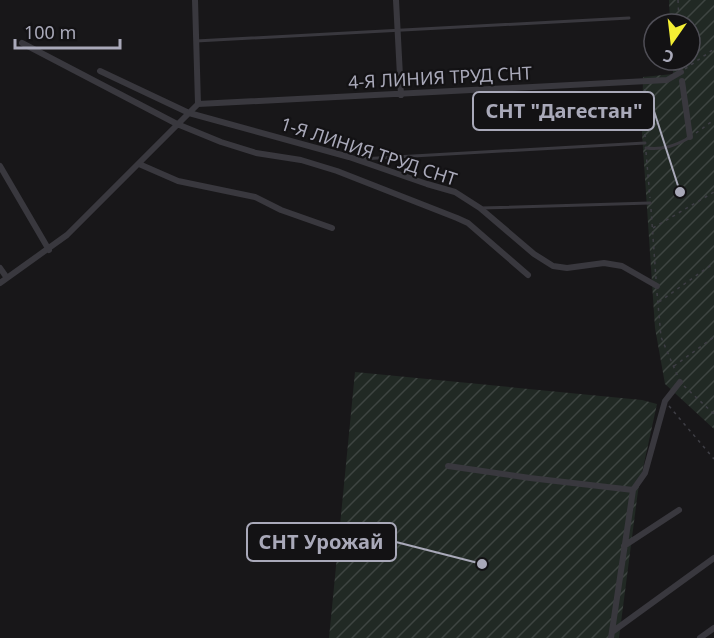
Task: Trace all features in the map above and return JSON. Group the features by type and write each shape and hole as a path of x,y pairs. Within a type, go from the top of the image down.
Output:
{"street":[{"path":"0,283 67,235 198,104 195,0"},
{"path":"396,0 401,95"},
{"path":"22,43 177,124 239,149 301,160 337,171 468,223 528,275"},
{"name":"1-Я ЛИНИЯ ТРУД СНТ","path":"100,71 189,113 355,159 455,192 480,208 534,254 553,266 567,268 604,263 622,266 657,286"},
{"name":"4-Я ЛИНИЯ ТРУД СНТ","path":"198,104 667,80 681,72"},
{"path":"682,81 690,137"},
{"path":"139,164 178,181 255,197 281,210 333,228"},
{"path":"0,166 49,250"},
{"path":"0,268 7,278"},
{"path":"611,635 633,490 645,473 665,401 680,382"},
{"path":"448,466 633,490"},
{"path":"624,546 679,510"},
{"path":"611,635 714,558"},
{"path":"700,638 714,628"}],"lane":[{"path":"196,41 629,18"},
{"path":"646,148 659,150 674,146 690,137"},
{"path":"355,159 645,143"},
{"path":"480,208 650,203"}],"path":[{"path":"678,1 682,0"},
{"path":"645,81 645,143"},
{"path":"690,137 714,120"},
{"path":"646,148 661,337 680,382 714,413"},
{"path":"653,228 714,192"},
{"path":"658,302 714,263"},
{"path":"673,367 714,338"},
{"path":"665,401 714,459"}],"shaded area":[{"path":"669,0 714,0 714,429 665,384 655,328 642,133 643,77 673,74 673,72 702,72 702,12 670,12"},
{"path":"355,372 642,400 657,404 638,491 619,638 329,638"}],"place":[{"name":"СНТ \"Дагестан\"","path":"680,192"},
{"name":"СНТ Урожай","path":"482,564"}]}
